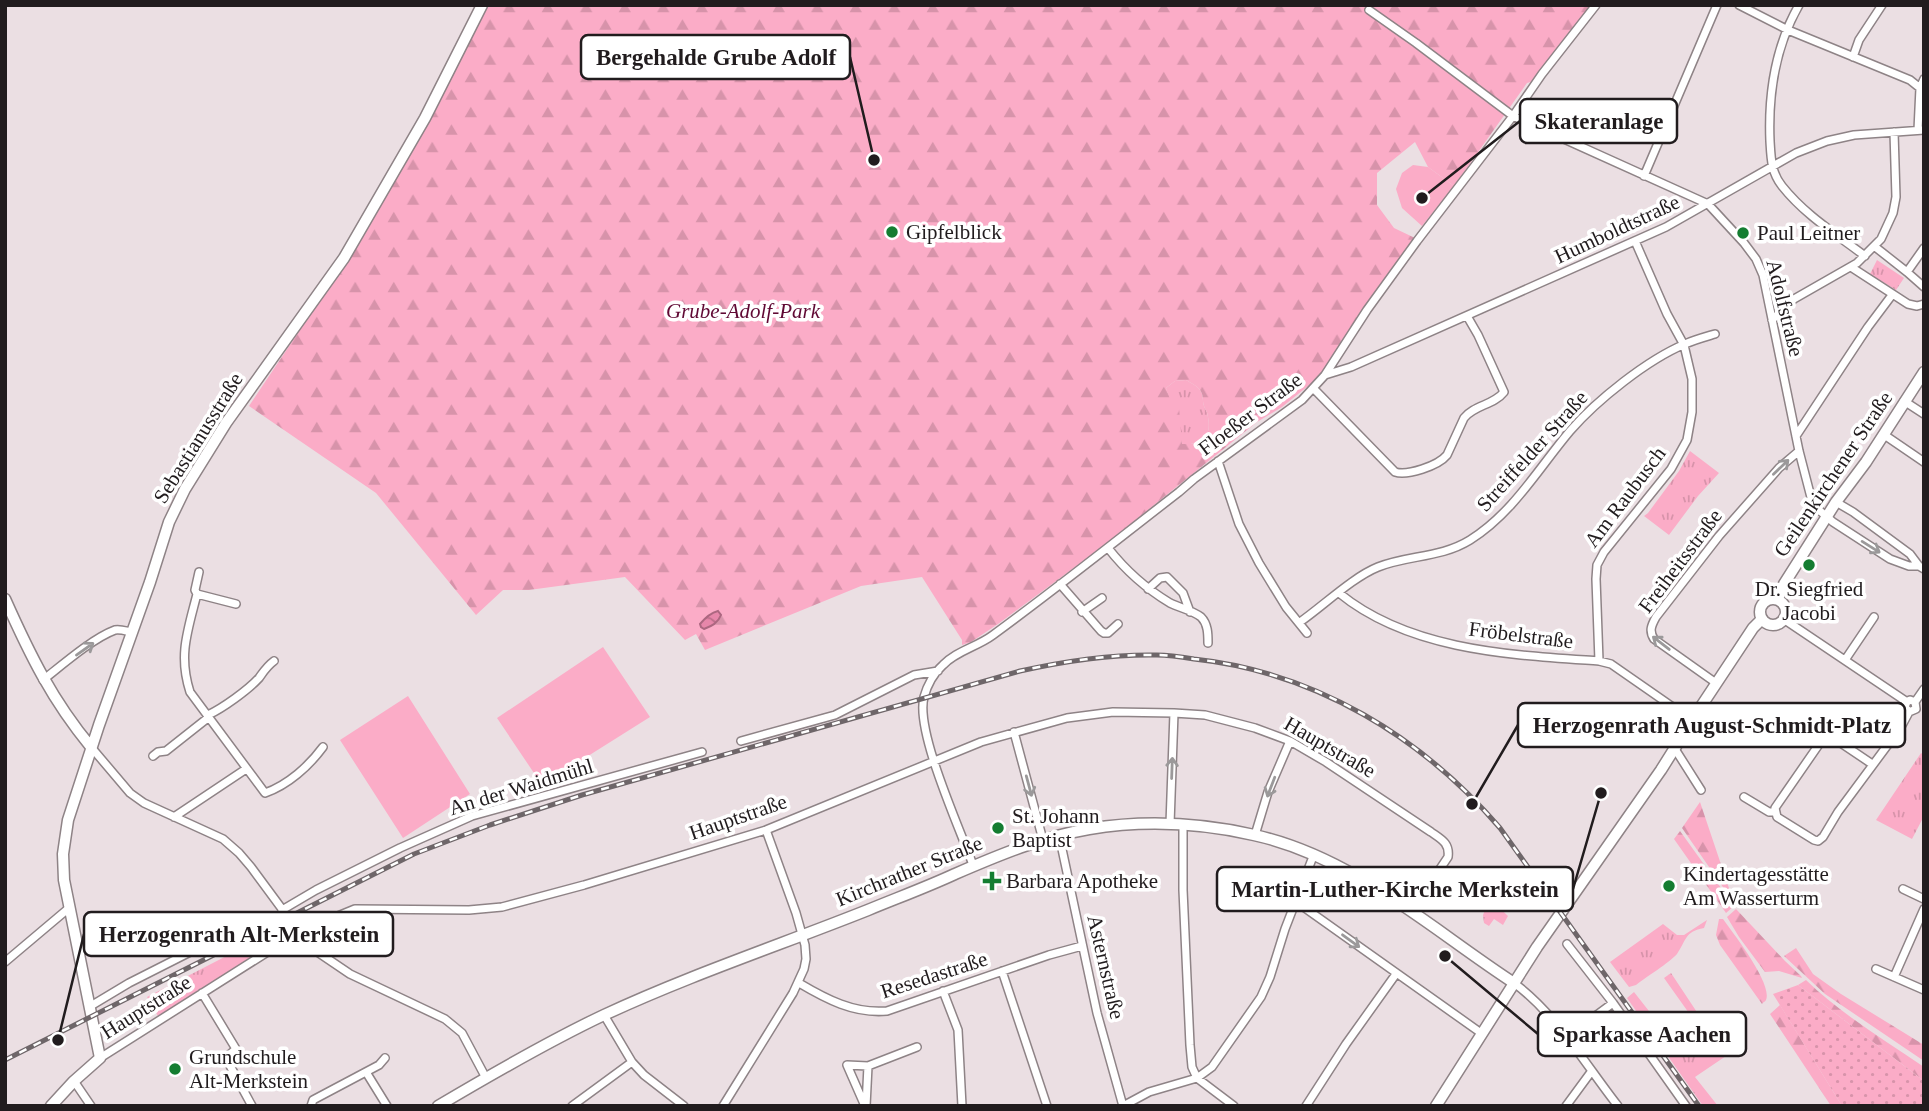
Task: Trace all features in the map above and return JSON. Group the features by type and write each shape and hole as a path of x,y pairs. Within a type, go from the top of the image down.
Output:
{"main road":[{"name":"Sebastianusstraße","path":"100,1058 69,908 63,854 68,820 91,747 150,582 166,529 185,489 226,423 344,258 425,118 482,5"},
{"name":"Geilenkirchener Straße","path":"1778,600 1784,584 1836,502 1866,462 1924,372"},
{"path":"5,599 43,680 91,747"},
{"path":"1770,599 1778,600 1786,608 1785,620 1773,626 1766,624 1760,611 1763,604 1770,599"},
{"path":"1436,1106 1580,884 1675,749 1753,628 1762,619"},
{"name":"Kirchrather Straße","path":"438,1106 604,1015 678,984 803,936 973,865 1042,840 1125,825 1183,825 1255,835 1314,854 1375,887 1514,983"},
{"name":"Hauptstraße","path":"51,1106 100,1058"}],"street":[{"name":"Floeßer Straße","path":"973,865 926,736 924,698 938,671 953,657 990,637 1218,461 1302,400 1314,388 1462,180 1596,5"},
{"path":"1644,176 1717,5"},
{"path":"1739,5 1788,30 1910,80 1920,89"},
{"path":"1800,5 1780,47 1772,79 1769,110 1772,167 1781,184 1805,211 1865,256"},
{"path":"1853,57 1859,40 1882,5"},
{"name":"Adolfstraße","path":"1369,10 1513,116 1709,204 1730,226 1756,259 1763,275 1799,451 1813,505 1827,517"},
{"path":"1921,130 1920,89 1924,79"},
{"name":"Humboldtstraße","path":"1325,375 1351,368 1635,242 1709,204 1796,153 1827,141 1854,135 1921,130"},
{"path":"1772,320 1794,299 1852,267 1881,239 1893,213 1896,197 1894,132"},
{"name":"Am Raubusch","path":"1599,661 1597,565 1604,552 1671,468 1687,440 1692,412 1692,379 1684,345 1635,242"},
{"path":"1874,246 1924,287"},
{"path":"1908,272 1924,248"},
{"path":"1852,267 1908,304 1924,304"},
{"path":"1796,437 1892,295"},
{"path":"1314,388 1395,472 1407,473 1443,460 1468,413 1498,398 1504,392 1466,316"},
{"name":"Streiffelder Straße","path":"1300,622 1375,568 1447,552 1470,541 1521,496 1572,429 1604,397 1657,360 1684,345 1715,334"},
{"path":"1904,401 1924,414"},
{"path":"1883,434 1924,462"},
{"name":"Freiheitsstraße","path":"1716,682 1654,639 1651,627 1719,536 1779,468 1799,451"},
{"path":"1218,461 1242,532 1275,590 1307,633"},
{"path":"1836,502 1910,554 1921,567"},
{"path":"1827,517 1890,559 1921,567"},
{"path":"1108,548 1129,573 1148,589 1202,618 1208,643"},
{"path":"199,572 183,662 190,692 265,793 296,776 323,747"},
{"path":"1148,589 1160,578 1167,577 1183,593 1190,612"},
{"path":"1060,584 1104,634 1118,624"},
{"name":"Fröbelstraße","path":"1339,593 1388,623 1423,636 1489,652 1611,664 1693,721"},
{"path":"197,594 236,604"},
{"path":"1083,612 1102,598"},
{"path":"1845,660 1874,617"},
{"path":"1785,620 1924,715"},
{"path":"43,680 96,640 115,630 131,632"},
{"path":"153,756 166,751 222,708 259,678 263,669 274,661"},
{"path":"741,741 835,715 914,675 938,671"},
{"path":"1744,797 1818,841 1824,838 1838,812 1924,689"},
{"path":"1851,709 1892,738"},
{"name":"Hauptstraße","path":"100,1058 299,932 355,909 469,910 502,907 766,830 981,742 1067,718 1113,712 1205,715 1255,728 1290,741 1446,842 1448,857 1412,912"},
{"path":"1170,824 1174,713"},
{"path":"1014,732 1042,840"},
{"path":"1774,813 1797,775 1822,740 1828,737 1872,764"},
{"path":"1255,835 1268,792 1290,741"},
{"path":"91,747 130,793 144,803 223,839 251,867 318,953 349,974 445,1019 462,1034 486,1078"},
{"path":"1675,749 1701,790"},
{"name":"An der Waidmühl","path":"282,909 400,848 472,816 702,752"},
{"path":"174,817 246,769"},
{"path":"1183,825 1183,890 1192,1067 1197,1078 1234,1106"},
{"path":"723,1106 799,983 806,959 803,936 766,830"},
{"name":"Asternstraße","path":"1059,835 1097,1013 1123,1106"},
{"path":"1123,1106 1149,1092 1197,1078 1212,1067 1261,997 1314,854"},
{"path":"1903,889 1924,899"},
{"path":"1295,901 1481,1033"},
{"path":"5,962 69,908"},
{"path":"1894,977 1924,909"},
{"path":"89,1007 129,983 206,944"},
{"path":"1567,944 1613,1003 1686,1106"},
{"name":"Resedastraße","path":"799,983 827,1000 872,1012 900,1008 943,991 1082,946"},
{"path":"1877,969 1924,990"},
{"path":"1002,971 1047,1106"},
{"path":"1306,1106 1396,974"},
{"path":"1514,983 1531,996 1567,1037 1618,1106"},
{"path":"943,991 958,1030 962,1106"},
{"path":"202,993 236,1049 229,1055 228,1062 252,1106"},
{"path":"1567,1037 1613,1003"},
{"path":"604,1015 632,1062 644,1075 684,1106"},
{"path":"866,1106 847,1065 868,1066 917,1047"},
{"path":"311,1106 313,1100 379,1065 385,1058"},
{"path":"572,1106 632,1062"},
{"path":"866,1106 868,1066"},
{"path":"366,1072 387,1106"},
{"path":"1566,1106 1591,1072"},
{"path":"74,1081 92,1106"}],"green space":[{"name":"Grube-Adolf-Park","path":"485,5 1594,5 1538,80 1527,83 1454,186 1428,167 1415,142 1377,173 1377,205 1394,228 1415,238 1318,378 1282,407 1257,422 1102,547 998,624 962,645 962,640 922,577 861,586 705,650 696,634 685,640 625,577 529,590 503,590 476,615 376,493 249,406 328,288","holes":["1186,380 1200,390 1209,424 1204,439 1182,444 1179,407 1170,399 1166,388 1175,381"]},
{"path":"1413,165 1428,167 1454,186 1422,226 1402,208 1396,189 1402,173"},
{"path":"1877,260 1904,278 1896,290 1870,274"},
{"path":"1186,380 1201,392 1209,424 1204,439 1182,444 1166,388 1175,381"},
{"path":"1690,451 1719,473 1669,535 1644,516 1679,471"},
{"path":"603,647 650,717 542,785 497,718"},
{"path":"408,696 470,794 403,838 340,740"},
{"path":"1921,753 1924,755 1924,816 1912,839 1876,820"},
{"path":"1700,802 1734,903 1682,828"},
{"path":"1680,831 1734,906 1726,913 1674,839"},
{"path":"1489,898 1508,916 1503,925 1494,919 1489,926 1484,923 1483,907"},
{"path":"1736,909 1802,978 1779,971 1765,972 1727,917"},
{"path":"1719,919 1723,919 1758,971 1767,992 1766,1000 1762,1004 1720,945 1716,935"},
{"path":"1707,920 1704,928 1689,934 1673,958 1636,985 1629,987 1610,962 1663,924 1677,935 1684,935"},
{"path":"279,929 283,937 158,1016 147,997"},
{"path":"1796,948 1813,974 1924,1045 1924,1061 1825,994 1784,956"},
{"path":"1671,973 1726,1056 1695,1077 1718,1106 1703,1106 1627,998 1634,992 1667,1034 1691,1016 1664,978"},
{"path":"1806,980 1848,1015 1924,1067 1924,1081 1798,985"},
{"path":"1798,985 1924,1081 1924,1106 1842,1106 1773,994"},
{"path":"1780,1005 1842,1106 1831,1106 1770,1014"}],"water":[{"path":"718,611 721,615 716,622 704,629 701,627 700,624 706,618"}],"railway":[{"path":"5,1060 414,854 490,825 582,795 1020,671 1088,659 1162,655 1239,666 1282,678 1323,694 1363,714 1436,765 1500,828 1699,1106"}],"place":[{"name":"Bergehalde Grube Adolf","path":"874,160"},
{"name":"Skateranlage","path":"1422,198"},
{"name":"Gipfelblick","path":"892,232"},
{"name":"Paul Leitner","path":"1743,233"},
{"name":"Dr. Siegfried Jacobi","path":"1809,565"},
{"name":"Martin-Luther-Kirche Merkstein","path":"1601,793"},
{"name":"Herzogenrath August-Schmidt-Platz","path":"1472,804"},
{"name":"St. Johann Baptist","path":"998,828"},
{"name":"Barbara Apotheke","path":"992,881"},
{"name":"Kindertagesstätte Am Wasserturm","path":"1669,886"},
{"name":"Sparkasse Aachen","path":"1445,956"},
{"name":"Herzogenrath Alt-Merkstein","path":"58,1040"},
{"name":"Grundschule Alt-Merkstein","path":"175,1069"}]}
